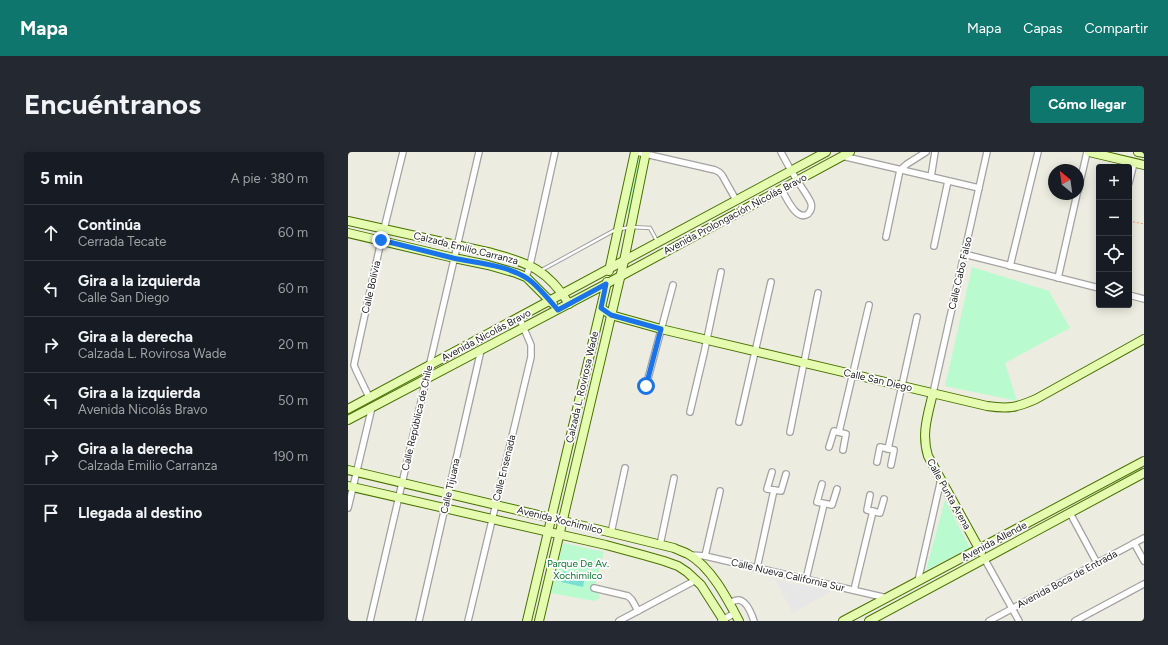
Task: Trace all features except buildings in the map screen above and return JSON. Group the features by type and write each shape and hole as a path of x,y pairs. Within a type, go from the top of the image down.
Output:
{"street":[{"name":"Calle Bolivia","path":"369,397 354,365 402,152"},
{"name":"Calle República de Chile","path":"370,621 479,152"},
{"path":"526,277 555,152"},
{"path":"636,152 646,153 715,170 719,172 736,200"},
{"name":"Calzada L. Rovirosa Wade","path":"527,621 601,308 636,152"},
{"path":"781,152 810,201 811,209 809,213 801,215 793,210 781,189"},
{"name":"Avenida Prolongación Nicolás Bravo","path":"624,261 826,152"},
{"name":"Avenida Prolongación Nicolás Bravo","path":"620,276 850,152"},
{"path":"886,236 900,170 926,152"},
{"path":"931,177 935,152"},
{"name":"Calle Cabo Falso","path":"933,393 987,152"},
{"path":"1010,266 1038,152"},
{"path":"1084,168 1088,152 1144,165"},
{"path":"1138,152 1144,154"},
{"name":"Calzada L. Rovirosa Wade","path":"539,621 624,261 646,153"},
{"path":"842,156 979,188"},
{"path":"1132,171 1134,163"},
{"path":"934,246 948,181"},
{"path":"1058,278 1076,200"},
{"name":"Calzada Emilio Carranza","path":"348,221 492,253 530,265 553,282 569,304"},
{"name":"Calzada Emilio Carranza","path":"348,233 495,266 516,273 526,277 550,300 558,310"},
{"path":"964,254 1096,287"},
{"name":"Avenida Nicolás Bravo","path":"348,409 624,261"},
{"path":"690,412 722,272"},
{"name":"Avenida Nicolás Bravo","path":"348,420 620,276"},
{"path":"739,422 771,282"},
{"path":"646,386 673,285"},
{"path":"790,432 818,293"},
{"path":"1132,296 1144,299"},
{"path":"829,447 836,432 853,374 869,305"},
{"name":"Calle San Diego","path":"601,308 611,315 661,329 1002,408 1021,406 1036,399 1144,339"},
{"name":"Calle Ensenada","path":"468,621 531,357 531,345 519,317"},
{"path":"888,449 917,317"},
{"name":"Calle Tijuana","path":"419,621 481,350"},
{"name":"Calle Punta Arena","path":"933,393 924,435 928,456 1019,621"},
{"path":"348,508 352,471 372,407"},
{"path":"836,432 846,434 843,450"},
{"path":"877,462 880,447 894,450 891,465"},
{"name":"Avenida Allende","path":"843,621 1144,461"},
{"path":"611,533 625,468"},
{"name":"Avenida Xochimilco","path":"352,471 674,548 688,554 702,564 713,577 739,621"},
{"path":"772,472 767,489 781,491 786,474"},
{"name":"Avenida Allende","path":"869,621 1144,473"},
{"path":"660,545 674,478"},
{"path":"918,581 941,479"},
{"path":"822,484 817,502 832,505 837,489"},
{"name":"Avenida Xochimilco","path":"350,486 606,545 678,566 701,585 722,621"},
{"path":"757,568 774,490"},
{"path":"705,556 720,491"},
{"path":"870,495 867,510 880,513 884,499"},
{"path":"806,579 824,504"},
{"path":"854,590 873,511"},
{"path":"1070,513 1097,563"},
{"name":"Avenida Boca de Entrada","path":"990,621 1144,538"},
{"path":"1134,543 1144,561"},
{"name":"Calle Nueva California Sur","path":"688,554 705,556 887,598"},
{"path":"619,621 696,580"},
{"path":"1075,621 1144,584"},
{"path":"594,588 628,596 638,611"},
{"path":"729,603 741,600 745,604 754,621"},
{"path":"722,621 735,613"}],"lane":[{"path":"540,271 618,229 630,227 650,228 657,242"}],"path":[{"path":"1132,222 1144,224"}],"green space":[{"path":"635,152 646,152 633,213 622,211"},
{"path":"972,267 1049,291 1070,328 1005,363 1017,401 945,386"},
{"path":"945,500 970,548 926,570"},
{"name":"Parque De Av. Xochimilco","path":"563,543 604,552 595,586 600,598 594,601 551,593"}],"shaded area":[{"path":"563,571 585,576 583,587 561,582"},
{"path":"775,580 790,583 832,591 793,613"}],"route":[{"path":"381,240 509,270 526,277 550,300 558,310 606,284 601,308 611,315 661,329 646,386"}]}
